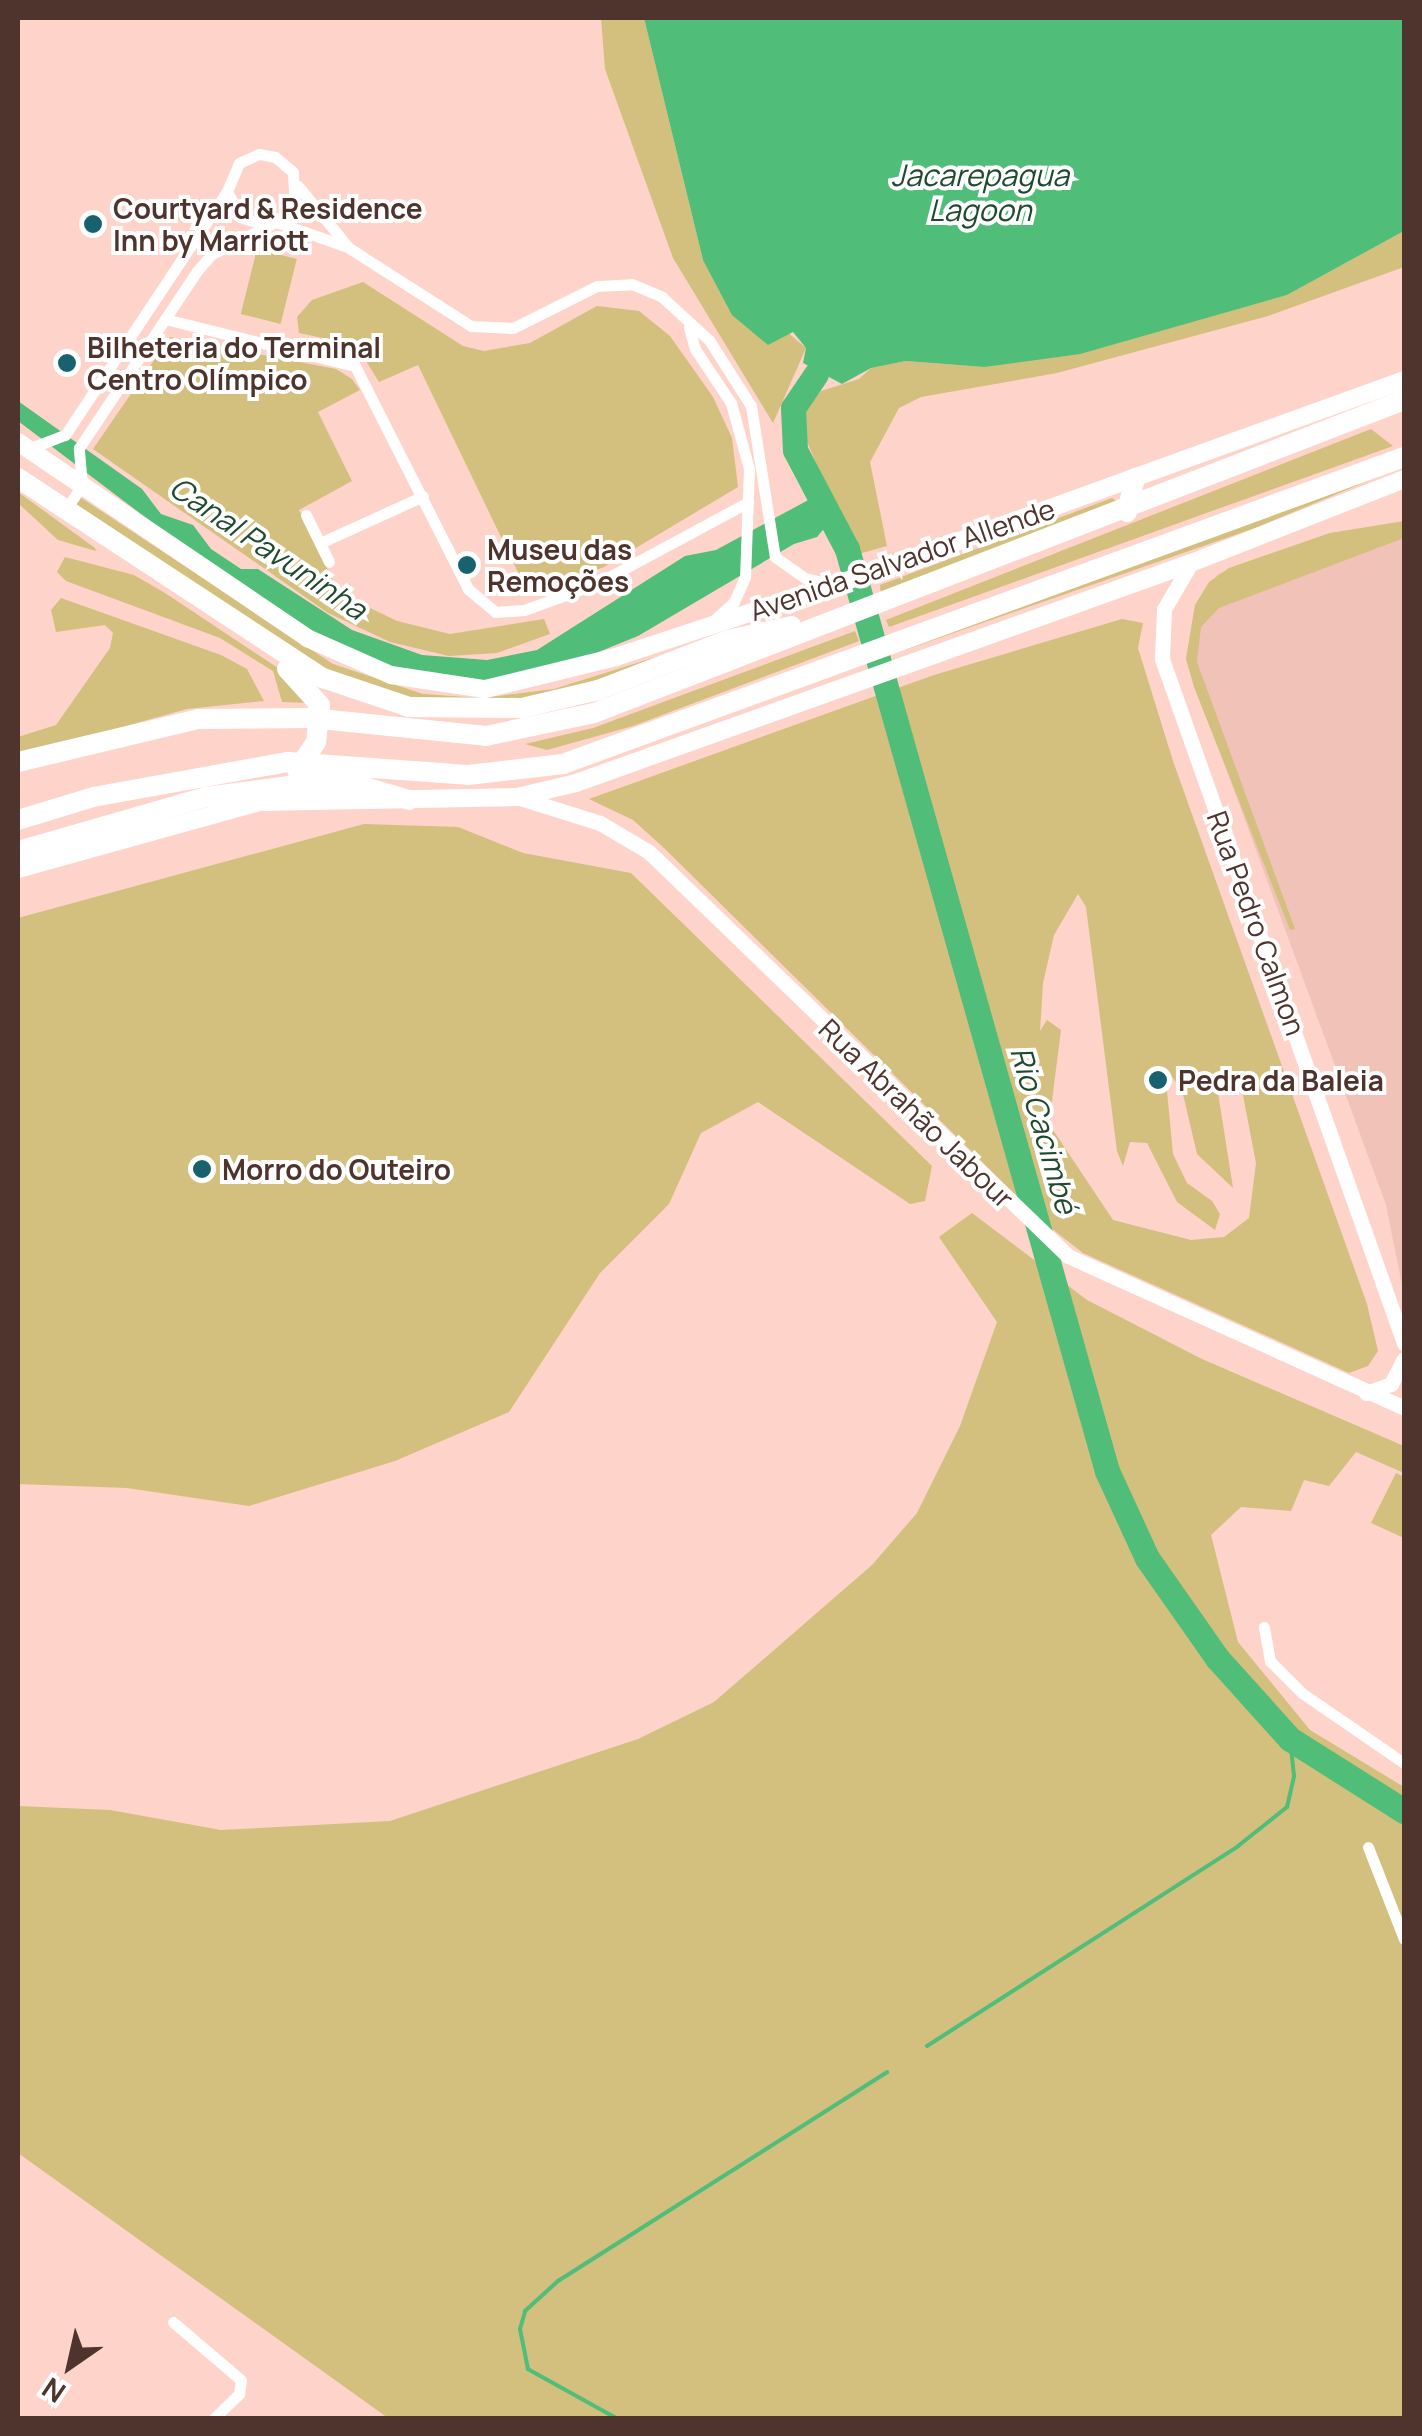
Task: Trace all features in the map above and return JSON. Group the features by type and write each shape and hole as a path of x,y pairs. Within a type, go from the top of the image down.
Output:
{"highway":[{"name":"Avenida Salvador Allende","path":"18,762 198,719 310,718 456,736 517,732 594,713 1128,512 1404,400"},
{"path":"18,820 206,773 327,761 416,773 526,772 602,753 901,638 1404,457"},
{"path":"18,478 250,634 359,694 468,712 598,690 728,640 854,612"},
{"path":"1128,512 1135,478"},
{"path":"18,850 298,769 318,732 320,705 312,690 250,634"},
{"path":"206,797 311,783 362,786 409,800"}],"main road":[{"name":"Avenida Salvador Allende","path":"23,446 307,638 391,675 485,688 534,682 882,569 1404,380"},
{"path":"18,868 260,802 517,797 576,783 907,659 1191,562 1404,478"}],"street":[{"path":"23,446 48,446 76,418 227,190 239,163 259,154 288,165 298,186 349,248 440,309 483,329 520,326 598,286 640,286 673,306 689,327 719,352 750,406 777,559 805,578 835,584"},
{"path":"66,509 82,485 76,466 92,428 212,254 292,210 298,186"},
{"path":"227,190 240,216 349,248"},
{"path":"166,319 355,366 473,596 503,613 596,584 748,502"},
{"path":"689,327 694,349 737,418 748,502 746,577 734,602 707,626"},
{"path":"320,544 423,496"},
{"path":"306,515 329,562"},
{"name":"Rua Pedro Calmon","path":"1191,562 1164,610 1162,660 1404,1342"},
{"name":"Rua Abrahão Jabour","path":"517,797 600,823 649,852 1068,1256 1404,1408"},
{"path":"1366,1393 1390,1384 1404,1358"},
{"path":"1264,1626 1270,1661 1302,1693 1404,1763"},
{"path":"1368,1847 1404,1940"},
{"path":"173,2322 241,2380 239,2394 214,2418"}],"shaded area":[{"path":"601,18 644,18 703,260 806,348 773,423 673,258 605,69"},
{"path":"1404,231 1404,267 1268,316 1057,373 921,397 899,408 870,462 887,546 855,555 802,430 805,407 821,391 859,379 871,368 906,361 984,367 1287,295"},
{"path":"257,249 297,259 281,324 241,314"},
{"path":"363,282 463,346 484,351 530,343 597,306 639,311 670,336 713,397 732,438 738,487 604,567 529,595 418,365 379,382 356,345 299,333 297,317 312,300"},
{"path":"170,337 336,369 352,379 360,390 318,412 352,481 299,510 339,593 397,621 450,634 544,619 550,634 497,653 449,656 390,642 328,613 93,449"},
{"path":"1371,429 1393,446 889,627 886,620"},
{"path":"1404,466 1255,528 905,650 906,648"},
{"path":"18,492 96,551 58,540 18,503"},
{"path":"80,497 333,664 423,694 481,698 554,689 786,616 555,694 521,702 422,702 328,672 76,504"},
{"path":"1112,498 1119,503 881,596 880,585"},
{"path":"1404,521 1404,538 1219,608 1201,627 1197,662 1295,929 1290,930 1194,687 1186,659 1195,605 1209,582 1229,568 1330,533"},
{"path":"1404,527 1404,1295 1386,1205 1186,659 1195,605 1218,574 1330,533"},
{"path":"65,557 134,575 165,593 287,674 309,703 282,702 273,671 220,638 66,581 57,572"},
{"path":"61,598 221,655 247,669 264,701 187,709 18,756 18,737 56,725 110,648 113,633 105,625 56,632 51,610"},
{"path":"1122,619 1143,623 1138,648 1173,761 1367,1304 1378,1351 1368,1366 1349,1373 1083,1253 1042,1221 664,848 633,820 589,799 934,675","holes":["1078,894 1086,907 1117,1151 1123,1166 1130,1142 1147,1143 1177,1202 1215,1230 1220,1214 1212,1201 1187,1183 1173,1154 1167,1091 1172,1077 1182,1090 1197,1154 1233,1188 1216,1080 1222,1066 1241,1085 1256,1163 1249,1218 1224,1237 1191,1240 1113,1220 1049,1124 1061,1030 1047,1020 1040,1031 1043,983 1054,935"]},
{"path":"855,631 859,641 633,726 547,750 525,744 593,728"},
{"path":"364,824 458,827 523,853 631,873 932,1166 925,1201 910,1204 758,1102 701,1133 669,1204 600,1273 509,1412 395,1461 249,1506 127,1488 18,1484 18,918"},
{"path":"972,1213 1087,1300 1202,1359 1404,1446 1404,1473 1356,1452 1329,1486 1304,1480 1291,1511 1241,1507 1211,1535 1238,1642 1310,1730 1404,1787 1404,2418 388,2418 18,2153 18,1806 110,1810 221,1830 390,1821 638,1739 714,1702 872,1565 917,1513 960,1426 997,1322 939,1237"},
{"path":"1396,1473 1404,1477 1404,1538 1371,1523"}],"water":[{"name":"Jacarepagua Lagoon","path":"644,18 1404,18 1404,231 1287,295 1080,354 984,367 906,361 871,368 842,384 803,363 806,348 793,332 768,345 732,315 703,260"},
{"path":"18,401 142,489 161,514 193,525 211,549 241,569 258,569 352,630 422,655 487,660 537,650 685,556 716,550 812,498 827,525 817,537 794,544 638,636 532,679 464,687 344,654 215,570 18,421"}],"waterway":[{"name":"Rio Cacimbé","path":"816,374 793,408 795,450 847,549 1107,1471 1147,1558 1217,1658 1290,1739 1404,1811"},
{"path":"927,2046 1238,1846 1287,1807 1294,1776 1290,1739"},
{"path":"616,2418 528,2369 520,2329 525,2311 558,2281 887,2072"}],"place":[{"name":"Courtyard & Residence Inn by Marriott","path":"93,224"},
{"name":"Bilheteria do Terminal Centro Olímpico","path":"67,363"},
{"name":"Museu das Remoções","path":"467,565"},
{"name":"Pedra da Baleia","path":"1158,1080"},
{"name":"Morro do Outeiro","path":"202,1169"}],"water label":[{"name":"Canal Pavuninha","path":"268,548"}]}
